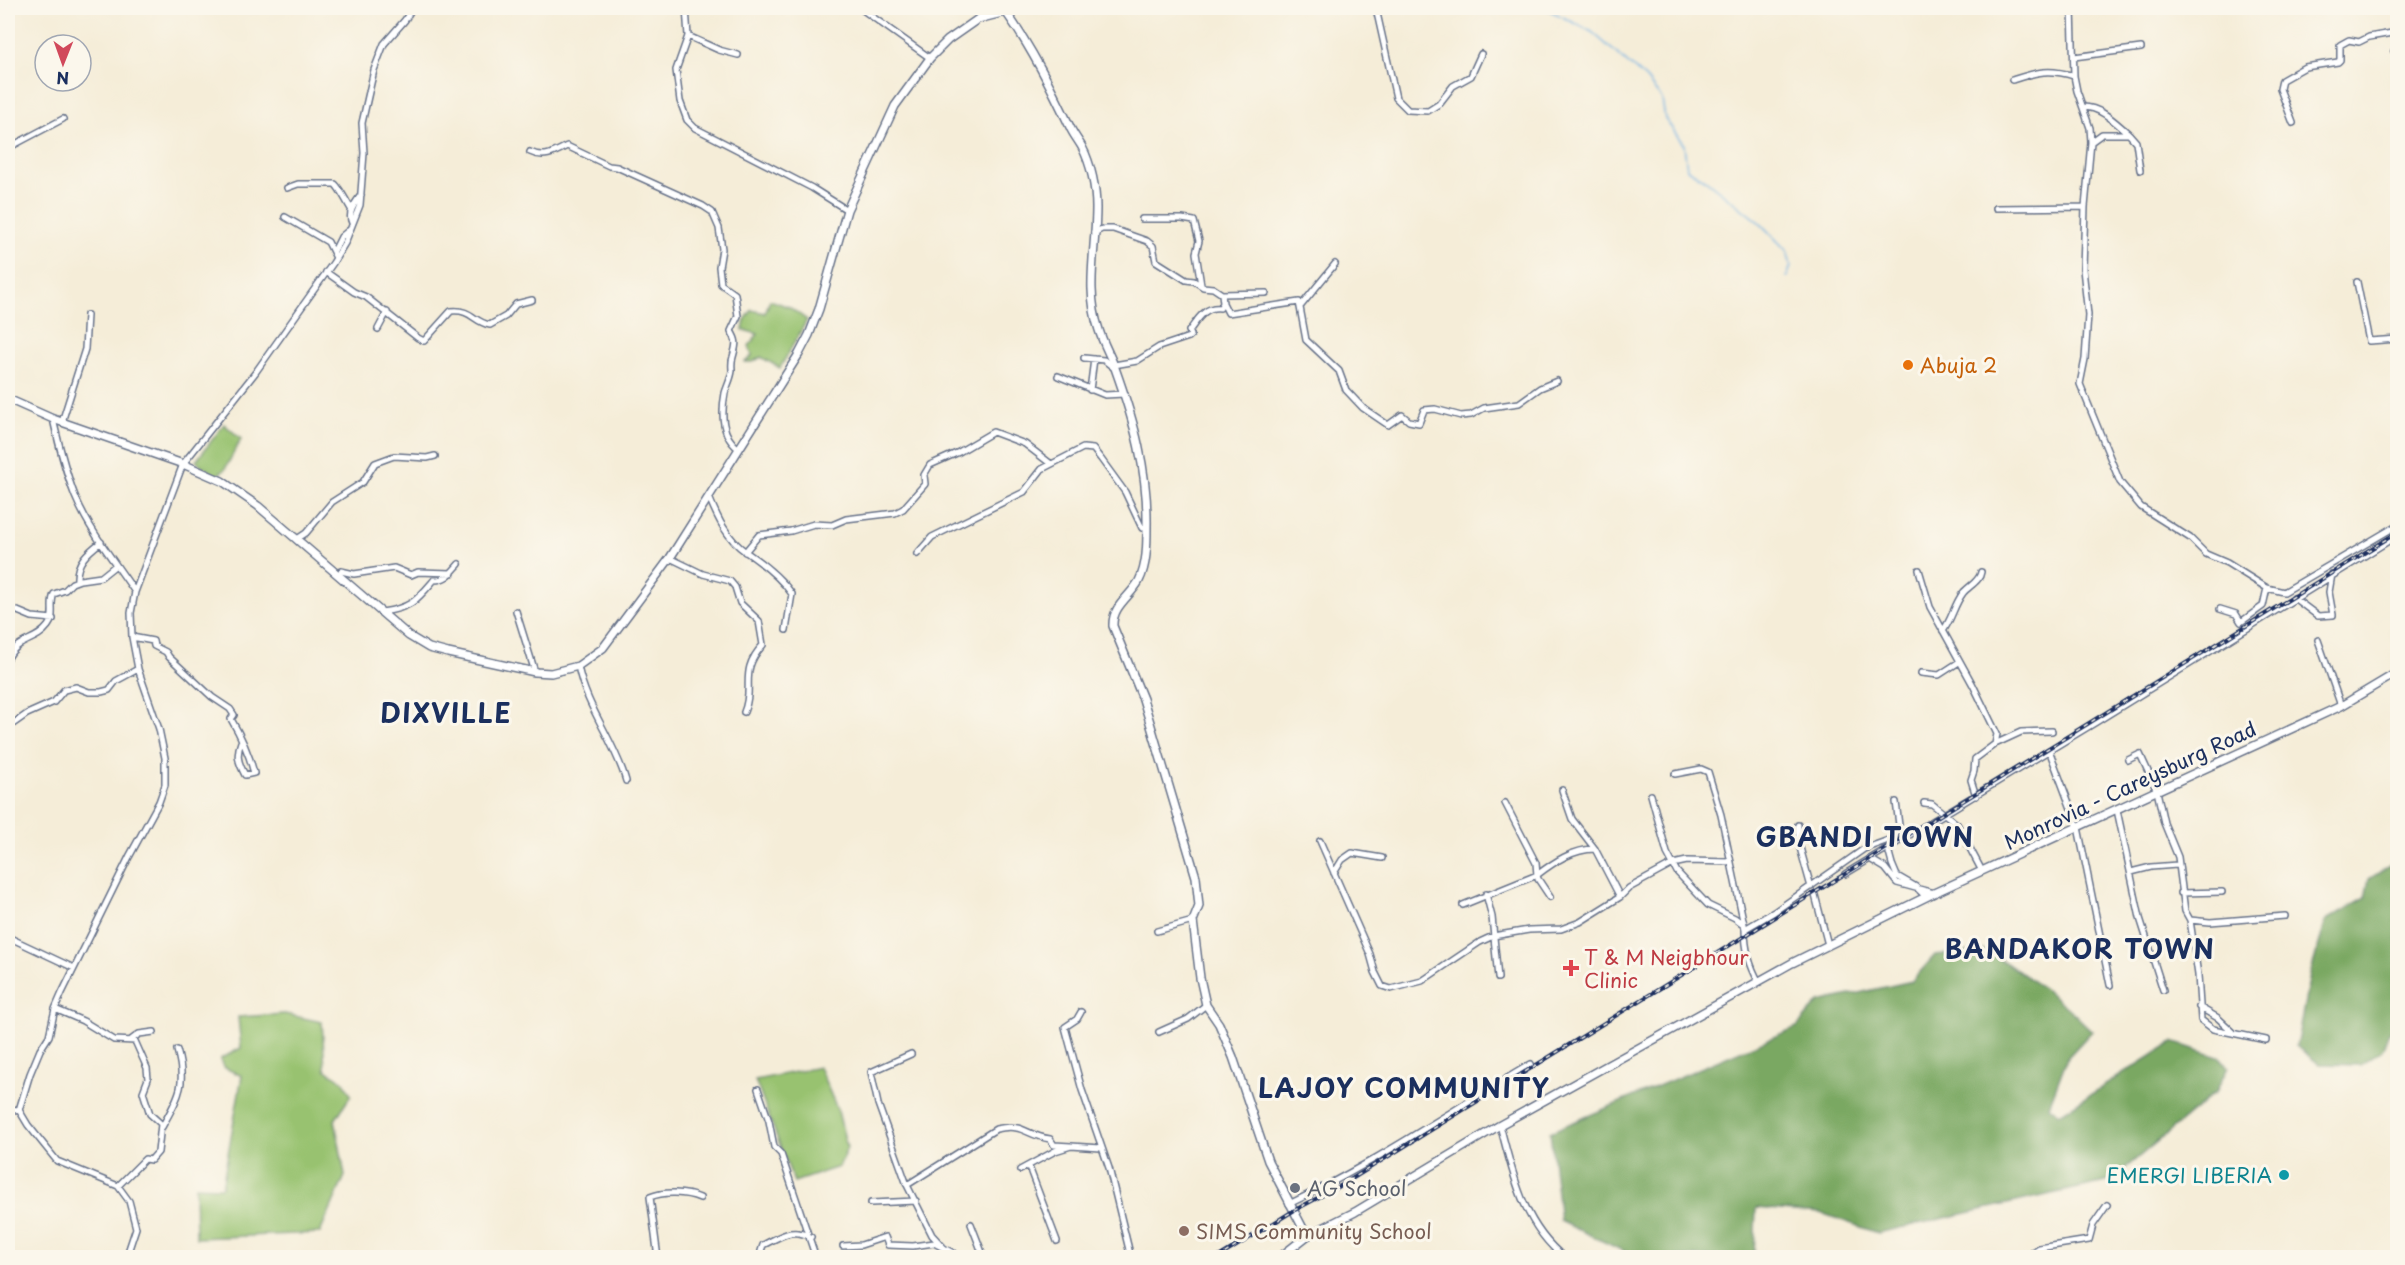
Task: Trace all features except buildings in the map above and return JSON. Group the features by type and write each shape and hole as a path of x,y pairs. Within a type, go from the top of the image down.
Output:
{"main road":[{"path":"8,399 53,419 183,464 222,481 258,506 409,636 429,648 535,672 550,673 578,666 603,648 670,558 774,396 809,335 819,309 847,210 896,106 930,58 948,40 978,19 1007,10 1059,101 1070,129 1083,148 1094,189 1091,285 1094,306 1099,330 1115,368 1139,441 1144,472 1147,527 1143,570 1130,593 1116,610 1113,626 1143,699 1196,877 1199,906 1193,921 1206,1005 1219,1024 1233,1057 1265,1154 1307,1236"},
{"name":"Monrovia - Careysburg Road","path":"1279,1257 1307,1236 1355,1212 1500,1125 1828,945 1934,893 2341,706 2397,672"}],"street":[{"path":"126,1257 134,1237 135,1219 129,1202 118,1186 57,1161 19,1110 33,1066 49,1036 55,1010 159,802 165,785 165,758 159,729 138,669 132,637 131,613 135,592 183,464 255,374 336,258 350,230 362,194 364,153 362,123 374,70 384,44 405,20 412,8"},
{"path":"686,8 688,36 676,70 680,101 687,120 703,133 812,188 847,210"},
{"path":"860,8 930,58"},
{"path":"1378,8 1377,13 1396,98 1408,111 1428,111 1439,104 1453,86 1471,76 1482,54"},
{"path":"2072,8 2074,76 2090,128 2091,142 2085,207 2084,269 2088,315 2085,359 2080,384 2121,482 2141,507 2190,538 2206,554 2227,563 2267,588 2284,592 2397,525"},
{"path":"2293,123 2280,89 2282,80 2305,67 2338,62 2340,45 2348,40 2359,42 2369,37 2397,32"},
{"path":"688,36 719,50 738,55"},
{"path":"2074,57 2141,48"},
{"path":"2012,80 2046,70 2074,76"},
{"path":"2083,107 2092,107 2105,114 2129,134 2136,142 2140,170"},
{"path":"8,148 63,119"},
{"path":"2090,128 2102,134 2129,134"},
{"path":"2091,142 2102,134"},
{"path":"530,152 546,156 567,146 609,166 617,166 712,212 719,228 722,249 719,267 721,284 735,294 738,316 731,331 737,346 725,395 723,418 731,443 739,449"},
{"path":"287,188 298,184 335,184 340,187 343,198 351,209"},
{"path":"352,223 351,209 362,194"},
{"path":"1996,208 2085,207"},
{"path":"285,217 328,242 336,258"},
{"path":"1142,219 1194,221 1199,241 1196,253 1201,285"},
{"path":"1094,233 1113,229 1147,241 1153,246 1156,261 1185,280 1194,281 1222,294 1266,293"},
{"path":"334,251 341,237 350,230"},
{"path":"1300,307 1335,264"},
{"path":"326,272 354,292 366,297 424,341 452,311 466,311 481,323 490,326 506,316 516,304 532,300"},
{"path":"2357,282 2369,341 2397,339"},
{"path":"1222,294 1228,313 1299,302 1306,339 1339,371 1346,390 1363,408 1388,425 1402,415 1409,421 1419,423 1424,410 1435,409 1461,416 1471,415 1484,408 1519,403 1540,388 1557,381"},
{"path":"1084,358 1110,363 1115,368 1137,361 1159,347 1189,337 1191,335 1189,331 1200,316 1212,308 1220,308 1223,303"},
{"path":"378,329 387,312"},
{"path":"62,422 85,349 87,315"},
{"path":"1090,390 1094,359"},
{"path":"1058,376 1090,390 1105,394 1124,394"},
{"path":"53,419 59,448 76,497 101,542 135,592"},
{"path":"745,552 759,535 791,531 814,524 832,525 846,519 894,513 903,509 925,484 924,475 930,465 959,452 993,432 1024,444 1040,453 1051,464"},
{"path":"916,554 932,537 952,526 984,514 993,506 1024,492 1042,469 1077,450 1093,449 1125,492 1142,528 1147,527"},
{"path":"297,539 306,533 332,502 363,482 375,463 394,456 427,458 435,456"},
{"path":"709,497 722,526 745,552 753,555 792,594 786,630"},
{"path":"1845,874 1976,796 2397,535"},
{"path":"77,580 77,572 86,553 101,542"},
{"path":"670,558 702,574 730,581 735,587 740,603 759,621 763,645 751,659 747,684 750,696 744,712"},
{"path":"382,612 404,607 418,600 434,580 442,580 459,564"},
{"path":"8,658 16,646 39,635 52,619 51,601 54,594 65,590 77,580 101,577 116,565"},
{"path":"341,571 354,574 394,568 411,575 418,572 452,573"},
{"path":"1919,570 1930,607 1995,726 1997,734 1995,744"},
{"path":"1943,631 1951,621 1959,599 1971,584 1979,579 1981,572"},
{"path":"2294,598 2318,616 2333,615 2329,592 2332,574"},
{"path":"2220,609 2236,614 2241,622 2262,606 2267,588"},
{"path":"8,607 32,617 52,619"},
{"path":"516,611 535,672"},
{"path":"132,637 153,641 154,646 166,652 212,698 230,710 234,715 231,719 241,742 248,750 254,773 244,775 237,753 241,742"},
{"path":"2318,640 2341,706"},
{"path":"8,645 16,646"},
{"path":"1921,673 1939,675 1959,662"},
{"path":"578,666 588,702 620,762 626,781"},
{"path":"10,726 27,714 54,702 64,690 76,687 89,692 109,690 116,681 138,669"},
{"path":"1976,796 1971,780 1975,759 1995,744 2022,732 2052,731"},
{"path":"2049,750 2078,827 2110,985"},
{"path":"2128,760 2140,754 2157,791 2164,823 2178,857 2181,893 2190,920 2198,975 2201,1020 2205,1025 2222,1032 2233,1032 2254,1039 2266,1040"},
{"path":"1676,774 1701,769 1708,772 1721,815 1745,929 1749,962 1759,982"},
{"path":"1562,790 1572,819 1595,849 1620,897"},
{"path":"1651,795 1667,853 1677,872 1705,902 1739,921 1745,929"},
{"path":"1896,802 1899,825 1889,856 1897,876 1916,887 1926,897"},
{"path":"1505,803 1536,863 1538,879 1550,897"},
{"path":"1924,803 1932,804 1958,824 1982,871"},
{"path":"2117,810 2140,918 2163,990"},
{"path":"1797,825 1799,844 1811,887"},
{"path":"1745,929 1774,912 1864,849 1894,838"},
{"path":"1320,840 1370,954 1375,972 1386,988 1391,989 1422,981 1480,942 1493,936 1572,926 1620,897 1629,888 1673,864 1687,861 1731,862"},
{"path":"1462,905 1537,875 1556,860 1584,849 1595,849"},
{"path":"1334,873 1342,860 1352,853 1382,858"},
{"path":"1870,859 1885,868 1897,883 1934,893"},
{"path":"2131,872 2151,867 2177,865"},
{"path":"2181,893 2222,892"},
{"path":"1486,894 1492,917 1498,978"},
{"path":"1815,895 1828,945"},
{"path":"2190,920 2210,922 2285,916"},
{"path":"1157,932 1193,921"},
{"path":"8,937 74,968"},
{"path":"1159,1032 1188,1019 1206,1005"},
{"path":"2199,1007 2218,1018 2233,1032"},
{"path":"55,1010 83,1021 114,1040 130,1040 138,1045 146,1064 148,1079 143,1092 150,1114 158,1120 162,1128"},
{"path":"1081,1012 1077,1019 1065,1027 1109,1168 1131,1257"},
{"path":"130,1040 139,1034 154,1032"},
{"path":"118,1186 139,1164 145,1159 151,1160 158,1152 162,1128 180,1093 182,1068 177,1050"},
{"path":"911,1054 871,1072 878,1104 907,1185 932,1235 942,1247"},
{"path":"1289,1204 1340,1180 1373,1161 1531,1064"},
{"path":"758,1089 769,1122 774,1147 781,1154 816,1257"},
{"path":"8,1109 19,1110"},
{"path":"1500,1125 1511,1170 1530,1218 1541,1235 1565,1257"},
{"path":"907,1185 996,1129 1020,1127 1030,1135 1050,1139 1054,1145 1101,1148"},
{"path":"1020,1170 1055,1151 1071,1146"},
{"path":"1029,1167 1057,1241"},
{"path":"658,1257 650,1197 656,1194 683,1193 700,1198"},
{"path":"871,1203 916,1201"},
{"path":"2024,1257 2039,1248 2089,1240 2092,1225 2107,1205"},
{"path":"971,1224 983,1255 986,1257"},
{"path":"760,1251 763,1245 792,1232 801,1232 811,1237"},
{"path":"843,1246 861,1245 885,1237 888,1245 913,1246 930,1243 963,1257"}],"green space":[{"path":"770,300 789,307 807,320 780,368 761,357 753,362 745,362 752,356 749,346 758,334 743,330 745,320 752,310 765,313"},
{"path":"224,424 241,439 225,469 216,476 196,461"},
{"path":"2391,865 2398,871 2397,1023 2388,1034 2382,1050 2360,1065 2319,1064 2296,1046 2310,975 2326,920 2365,898 2369,879"},
{"path":"1985,950 2041,987 2067,1007 2092,1031 2067,1058 2049,1106 2060,1114 2173,1042 2221,1058 2228,1067 2216,1092 2110,1181 1878,1233 1821,1213 1756,1208 1754,1257 1636,1257 1560,1221 1550,1132 1797,1027 1819,1002 1912,981 1935,955"},
{"path":"285,1014 322,1022 325,1069 344,1082 351,1095 335,1120 345,1176 320,1233 196,1238 195,1186 222,1187 242,1076 223,1067 220,1059 241,1048 238,1017"},
{"path":"819,1067 838,1111 847,1148 839,1167 794,1182 755,1080"}],"waterway":[{"path":"1545,8 1592,32 1646,79 1662,99 1665,119 1684,145 1687,169 1704,179 1760,223 1787,251 1791,266 1787,277"}],"railway":[{"path":"1217,1258 1293,1211 1342,1185 2398,532"}],"place":[{"name":"Abuja 2","path":"1908,365"},
{"name":"T & M Neigbhour Clinic","path":"1571,968"},
{"name":"EMERGI LIBERIA","path":"2284,1175"},
{"name":"AG School","path":"1295,1188"},
{"name":"SIMS Community School","path":"1184,1231"}],"district":[{"name":"DIXVILLE","path":"446,712"},
{"name":"GBANDI TOWN","path":"1865,836"},
{"name":"BANDAKOR TOWN","path":"2080,948"},
{"name":"LAJOY COMMUNITY","path":"1404,1087"}]}
